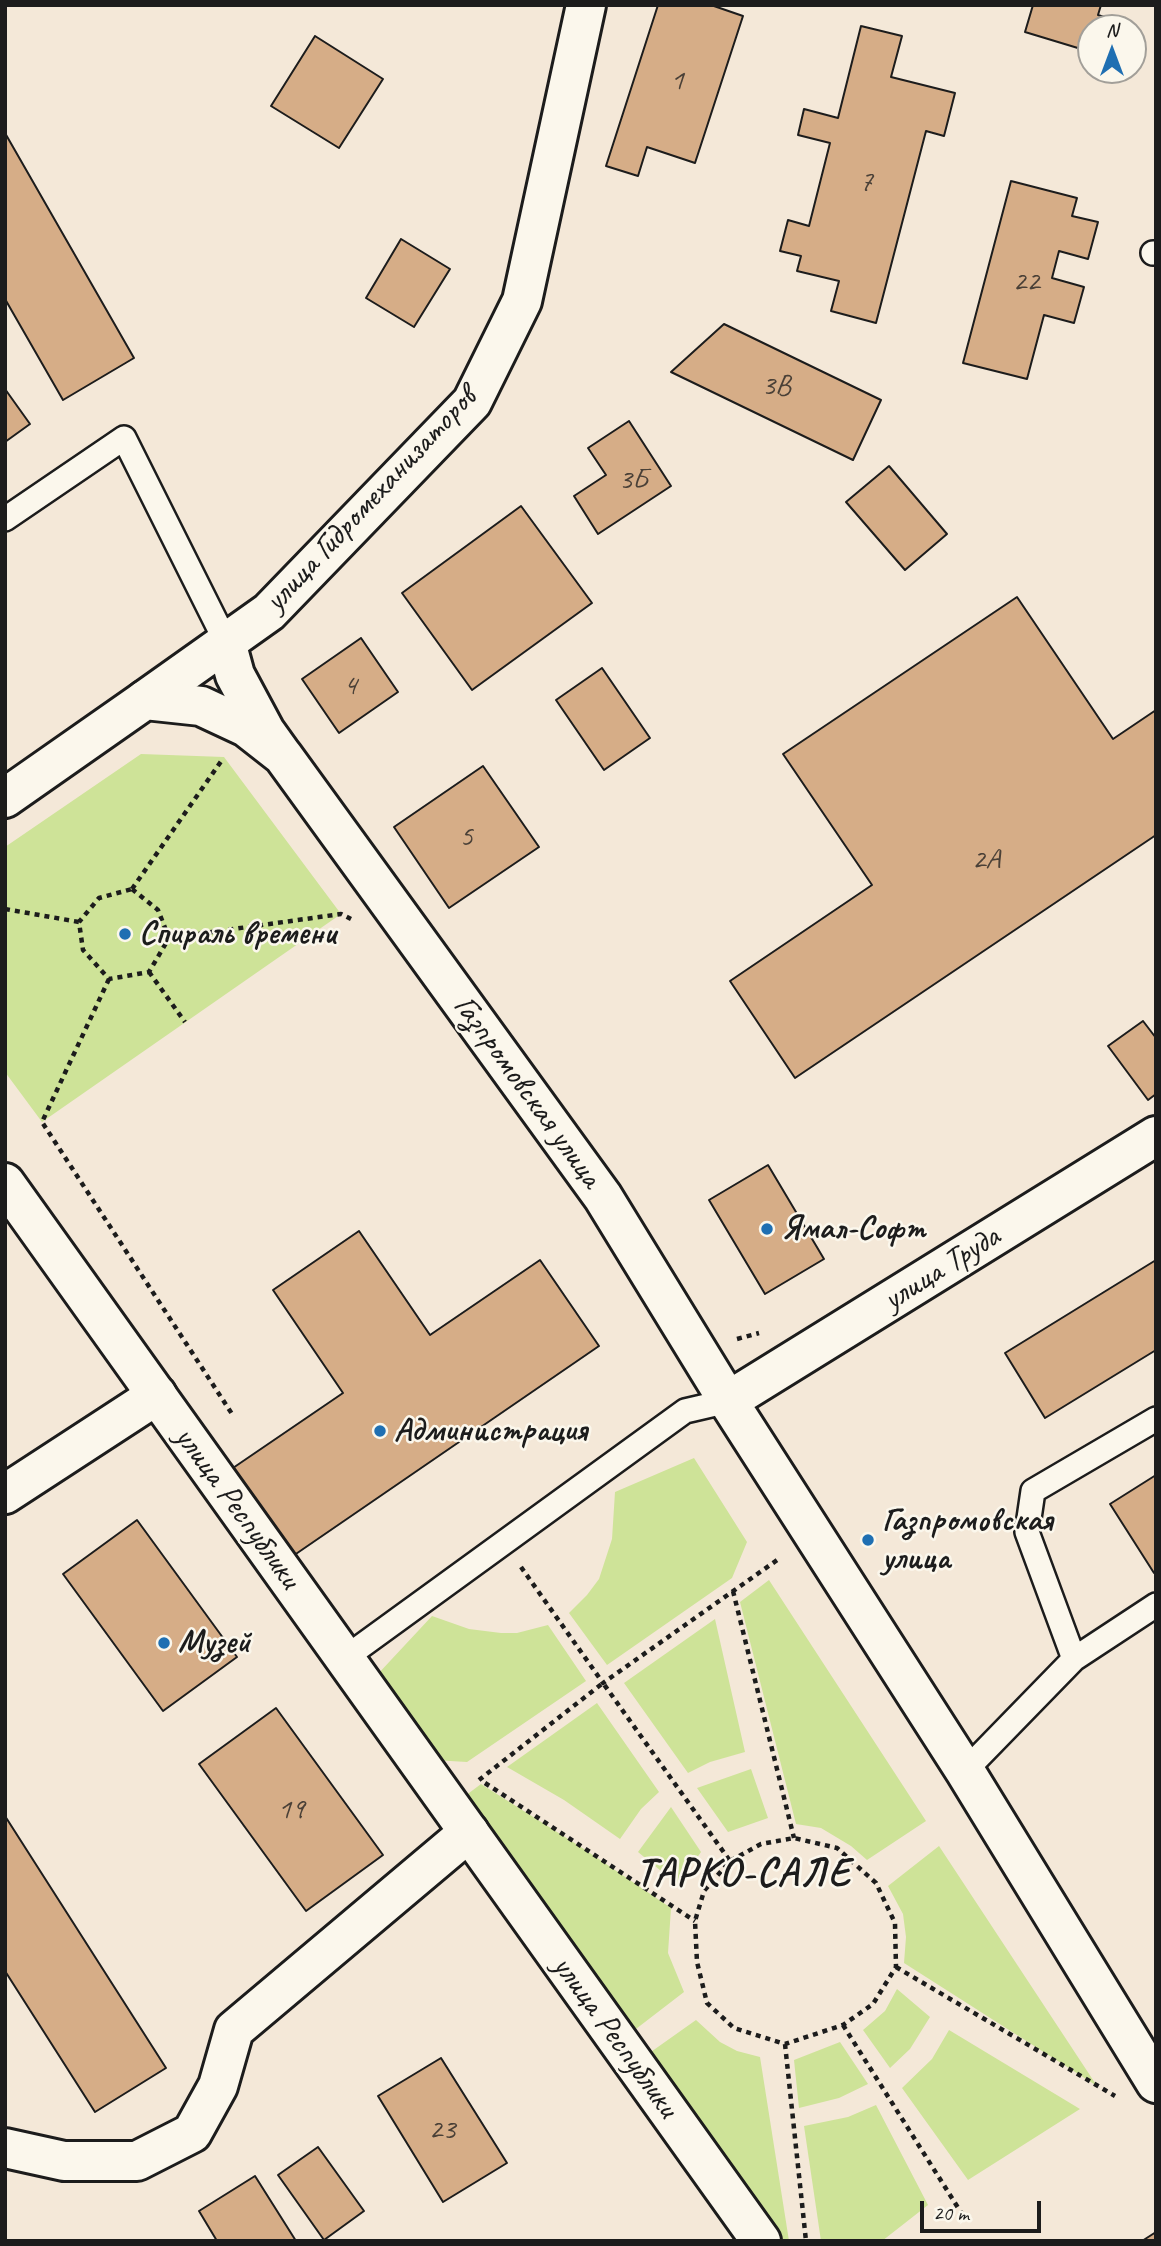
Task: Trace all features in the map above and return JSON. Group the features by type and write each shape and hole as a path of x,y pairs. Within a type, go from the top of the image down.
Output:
{"street":[{"name":"улица Гидромеханизаторов","path":"5,798 269,612 472,402 522,301 586,5"},
{"name":"Газпромовская улица","path":"226,642 235,675 265,731 603,1197 728,1401 965,1771 1156,2084"},
{"path":"145,700 201,706 246,727 283,756"},
{"name":"улица Труда","path":"728,1401 1156,1136"},
{"name":"улица Республики","path":"5,1183 761,2241"},
{"path":"5,1494 157,1395"},
{"path":"5,2148 64,2161 136,2161 192,2133 218,2086 234,2030 283,1986 387,1903 458,1818"}],"lane":[{"path":"5,519 124,438 226,642"},
{"path":"345,1658 685,1411 728,1401"},
{"path":"1074,1659 1027,1532 1033,1491 1156,1419"},
{"path":"965,1771 1074,1659 1156,1605"}],"path":[{"path":"109,979 83,950 79,922 99,898 132,889 158,910 169,937"},
{"path":"5,909 79,922"},
{"path":"169,937 341,914"},
{"path":"149,972 169,937"},
{"path":"109,979 149,972"},
{"path":"149,972 185,1022"},
{"path":"109,979 42,1122 234,1417"},
{"path":"504,1544 730,1860"},
{"path":"458,1818 480,1780 603,1683 787,1554"},
{"path":"733,1591 794,1838"},
{"path":"480,1780 695,1921"},
{"path":"794,1838 837,1849 877,1883 895,1923 896,1967 873,2004 843,2025 785,2044 734,2028 707,2003 697,1962 695,1921 704,1891 730,1860 761,1844 794,1838"},
{"path":"896,1967 1119,2098"},
{"path":"843,2025 962,2214"},
{"path":"785,2044 806,2241"}],"green space":[{"path":"141,754 224,757 341,914 42,1122 5,1072 5,847"},
{"path":"694,1458 747,1542 732,1578 607,1665 569,1613 599,1579 612,1539 615,1492"},
{"path":"769,1580 926,1821 867,1860 851,1846 821,1828 796,1824 740,1602"},
{"path":"432,1616 469,1629 501,1633 517,1633 548,1625 586,1681 467,1762 433,1760 377,1675"},
{"path":"715,1619 745,1752 710,1762 688,1773 624,1683"},
{"path":"597,1703 659,1792 641,1809 620,1839 564,1800 507,1767"},
{"path":"751,1769 768,1818 728,1832 697,1788"},
{"path":"481,1784 671,1908 668,1953 684,1992 632,2032 465,1796"},
{"path":"671,1807 701,1852 678,1885 638,1852"},
{"path":"939,1846 1097,2086 904,1963 906,1937 903,1914 888,1886"},
{"path":"897,1989 930,2017 910,2049 890,2068 863,2030 885,2011"},
{"path":"696,2020 720,2042 737,2051 760,2057 789,2241 776,2241 648,2054"},
{"path":"949,2030 1080,2109 968,2180 902,2088 932,2059"},
{"path":"840,2042 868,2084 839,2098 799,2108 794,2060"},
{"path":"876,2105 928,2205 882,2241 821,2241 804,2126 848,2117"}],"building":[{"path":"658,5 711,5 743,16 695,163 647,147 638,176 606,166"},
{"path":"1033,5 1101,5 1098,14 1077,14 1077,48 1025,32"},
{"path":"861,26 902,36 891,77 955,93 944,136 926,131 876,323 831,311 839,281 797,271 801,256 780,251 788,220 809,226 830,143 798,135 804,109 838,118"},
{"path":"315,36 383,79 339,148 271,106"},
{"path":"5,133 134,358 63,400 5,299"},
{"path":"1011,181 1077,198 1072,216 1098,222 1088,259 1059,251 1052,278 1084,287 1074,323 1044,315 1027,379 963,363"},
{"path":"401,239 450,269 414,327 366,298"},
{"path":"724,324 881,400 853,460 671,372"},
{"path":"5,389 30,424 5,442"},
{"path":"629,421 671,486 598,534 574,496 606,475 588,448"},
{"path":"889,466 947,534 905,570 846,502"},
{"path":"521,506 592,603 472,690 402,593"},
{"path":"1017,597 1113,739 1156,710 1156,835 795,1078 730,981 872,885 783,754"},
{"path":"361,638 398,692 339,733 302,679"},
{"path":"602,668 650,738 604,770 556,700"},
{"path":"483,766 539,847 449,908 394,827"},
{"path":"1143,1021 1156,1038 1156,1094 1148,1100 1108,1046"},
{"name":"Ямал-Софт","path":"768,1165 824,1259 765,1294 709,1200"},
{"name":"Администрация","path":"359,1231 430,1335 540,1260 599,1346 290,1558 230,1470 343,1393 273,1290"},
{"path":"1156,1260 1156,1350 1045,1418 1005,1353"},
{"path":"1156,1475 1156,1572 1154,1573 1110,1504"},
{"path":"137,1520 237,1657 163,1711 63,1574"},
{"path":"276,1708 383,1855 306,1911 199,1764"},
{"path":"5,1816 166,2068 95,2112 5,1971"},
{"path":"441,2058 507,2163 443,2202 378,2096"},
{"path":"318,2147 364,2211 324,2240 278,2175"},
{"path":"255,2176 296,2241 217,2241 199,2211"},
{"path":"1156,2232 1156,2241 1142,2241"}],"place":[{"name":"Спираль времени","path":"125,934"},
{"name":"Ямал-Софт","path":"767,1229"},
{"name":"Администрация","path":"380,1431"},
{"name":"Газпромовская улица","path":"868,1540"},
{"name":"Музей","path":"164,1643"}],"district":[{"name":"ТАРКО-САЛЕ","path":"744,1875"}]}
